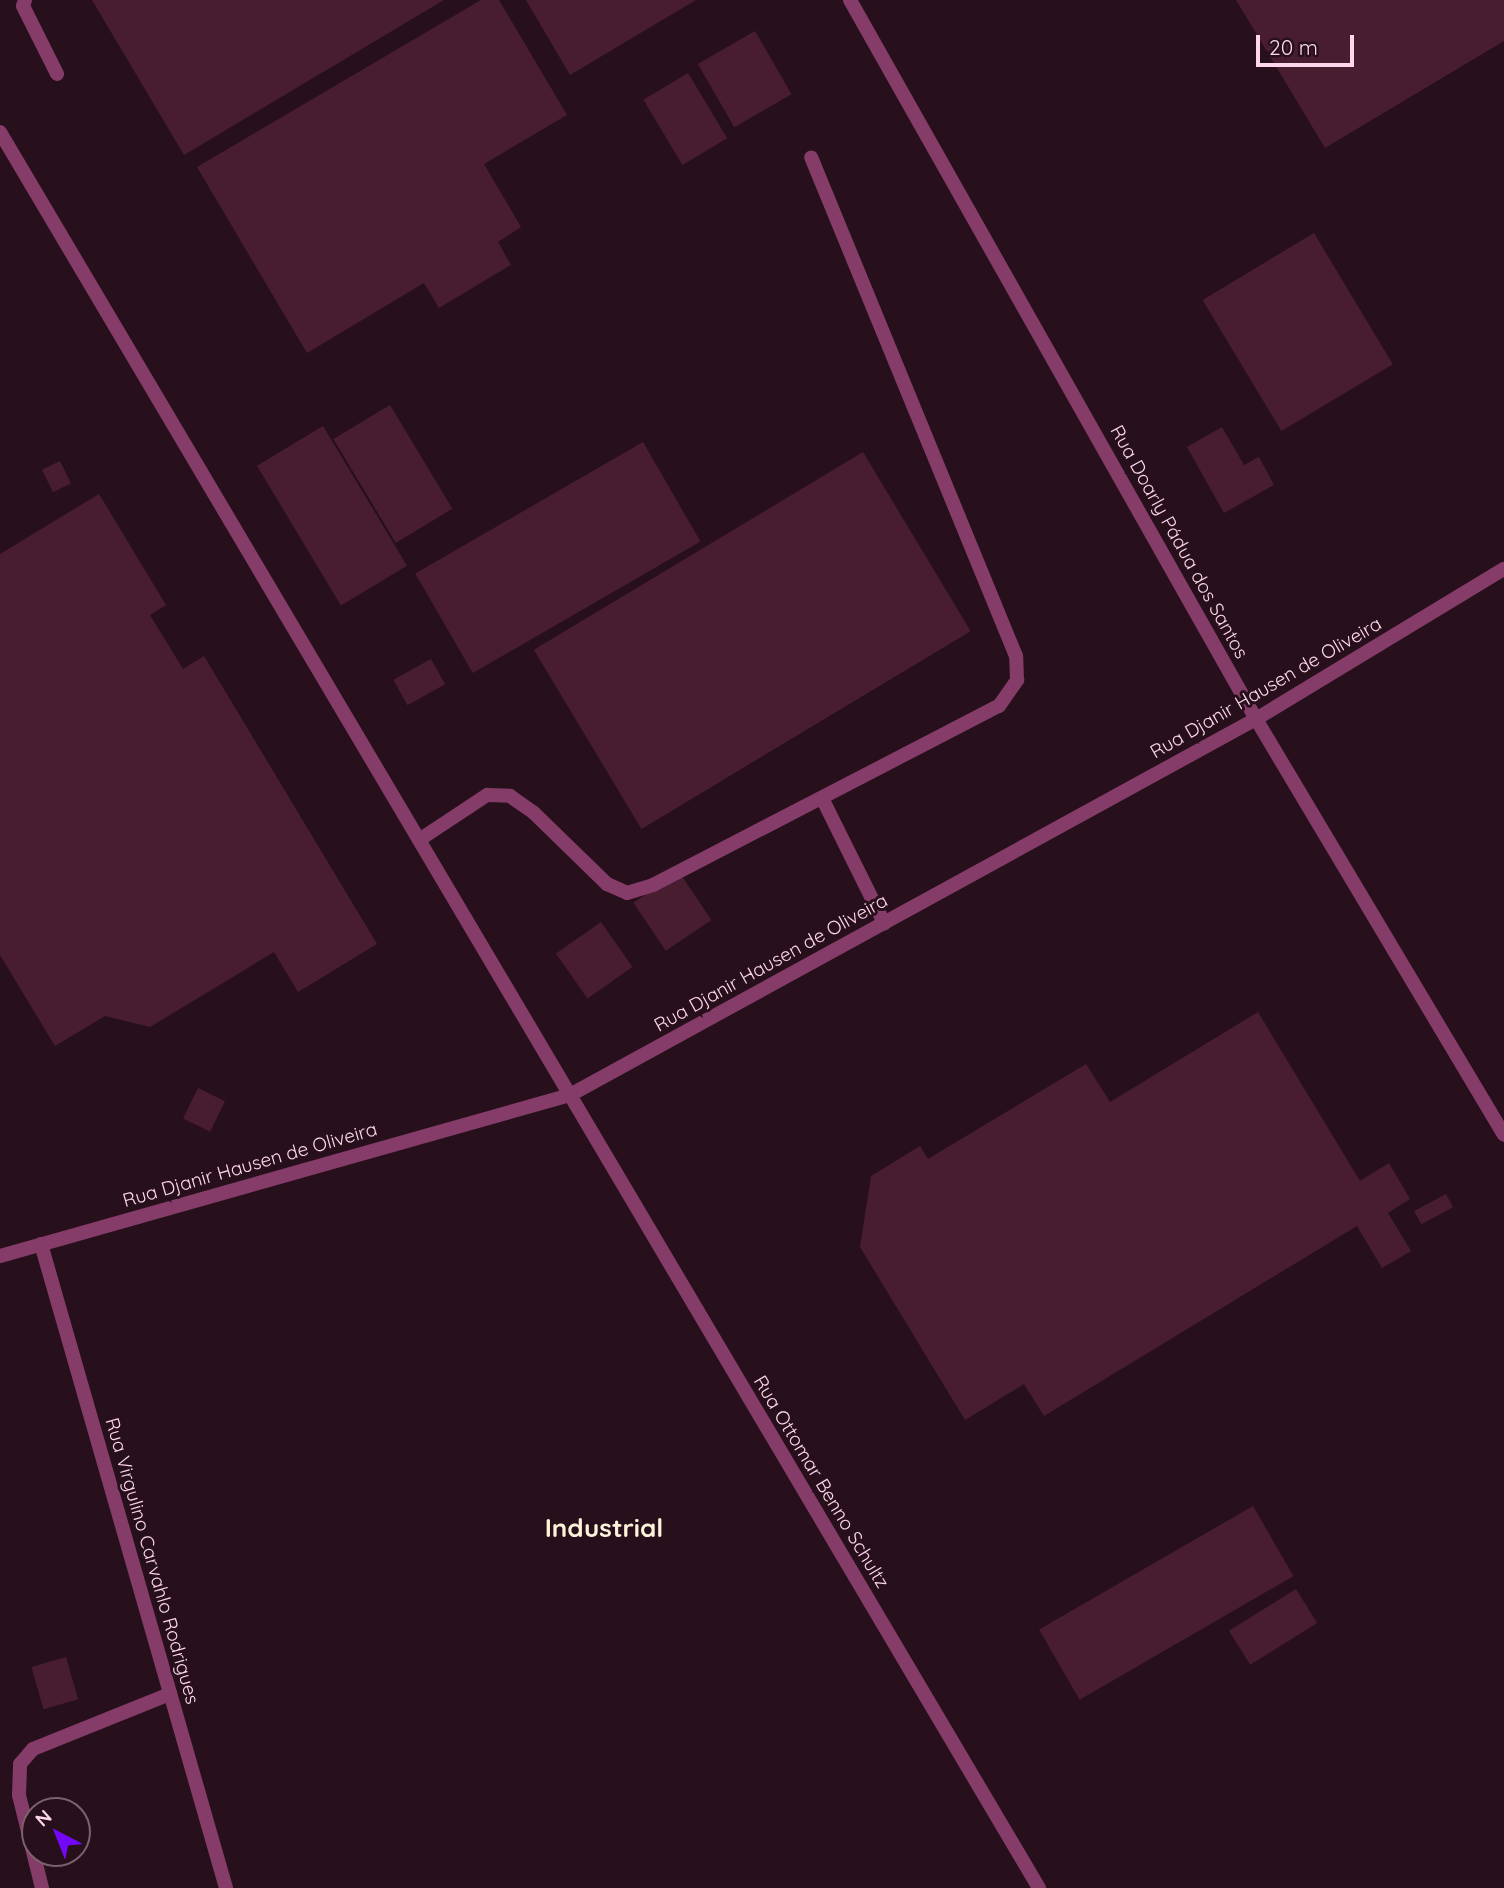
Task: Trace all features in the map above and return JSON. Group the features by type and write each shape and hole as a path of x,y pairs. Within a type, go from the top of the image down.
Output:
{"street":[{"path":"25,0 23,6 57,74"},
{"name":"Rua Doarly Pádua dos Santos","path":"850,0 1256,719 1504,1135"},
{"name":"Rua Ottomar Benno Schultz","path":"0,132 1039,1888"},
{"path":"419,840 487,795 510,796 534,813 607,884 626,893 653,885 999,706 1017,680 1016,656 811,157"},
{"name":"Rua Djanir Hausen de Oliveira","path":"0,1256 570,1095 1256,719 1504,569"},
{"path":"822,798 884,923"},
{"name":"Rua Virgulino Carvahlo Rodrigues","path":"41,1244 226,1888"},
{"path":"42,1888 19,1795 20,1763 33,1749 170,1694"}],"building":[{"path":"92,0 444,0 184,155"},
{"path":"481,0 499,0 567,115 484,164 521,227 498,242 511,265 439,308 424,283 307,353 197,167"},
{"path":"526,0 696,0 570,75"},
{"path":"1236,0 1504,0 1504,41 1325,148"},
{"path":"755,31 792,94 734,127 698,64"},
{"path":"688,73 727,138 683,165 643,100"},
{"path":"1314,233 1393,364 1281,431 1203,300"},
{"path":"390,405 452,509 396,543 333,439"},
{"path":"323,426 407,566 341,605 257,466"},
{"path":"1222,427 1244,465 1259,457 1274,485 1224,513 1187,447"},
{"path":"643,442 700,542 473,673 415,574"},
{"path":"863,452 971,631 641,829 534,650"},
{"path":"60,461 71,483 53,492 42,470"},
{"path":"99,494 166,605 150,615 183,669 204,656 377,944 298,992 274,952 150,1027 105,1016 55,1046 0,955 0,554"},
{"path":"431,659 445,684 407,705 393,680"},
{"path":"679,872 711,920 666,951 633,903"},
{"path":"601,922 633,967 587,999 556,954"},
{"path":"1258,1012 1360,1181 1389,1163 1410,1199 1388,1213 1411,1251 1382,1268 1357,1226 1044,1416 1024,1384 965,1420 860,1247 871,1176 920,1146 928,1159 1086,1064 1110,1102"},
{"path":"198,1088 225,1101 210,1132 183,1119"},
{"path":"1446,1194 1453,1207 1421,1224 1414,1211"},
{"path":"1253,1506 1294,1576 1080,1700 1039,1630"},
{"path":"1296,1589 1317,1623 1250,1665 1229,1631"},
{"path":"66,1657 78,1699 44,1709 31,1667"}],"district":[{"name":"Industrial","path":"604,1528"}]}
